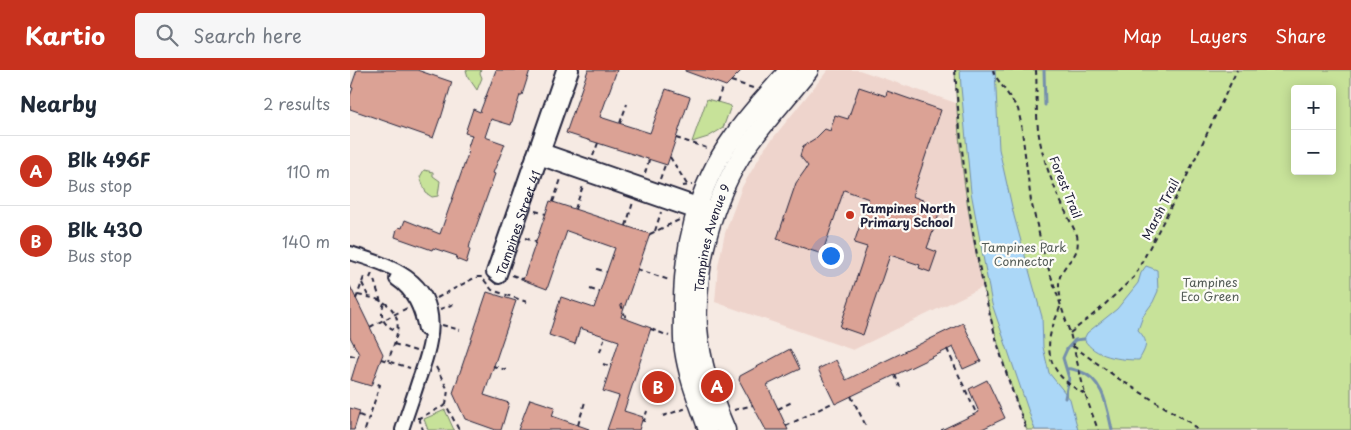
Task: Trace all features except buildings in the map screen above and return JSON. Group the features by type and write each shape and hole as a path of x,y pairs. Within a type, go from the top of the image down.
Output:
{"main road":[{"name":"Tampines Avenue 9","path":"708,430 690,378 684,350 683,302 685,260 697,209 710,175 732,137 788,70"},
{"name":"Tampines Avenue 9","path":"726,430 706,374 698,327 701,264 714,214 726,182 747,147 809,70"}],"street":[{"name":"Tampines Street 41","path":"563,70 538,153 499,277 493,272 538,153 572,70"},
{"name":"Tampines Street 41","path":"538,153 565,167 587,175 714,214"},
{"name":"Tampines Street 41","path":"538,153 697,209"},
{"path":"350,253 394,269 413,281 424,295 430,308 433,324 430,348 402,430"},
{"path":"350,260 374,268 398,280 407,287 416,299 422,315 425,340 417,370 396,430"}],"path":[{"path":"955,70 972,233 985,299 1006,373 1028,430"},
{"path":"993,70 1018,109 1031,201 1045,258 1070,333 1085,394 1098,430"},
{"name":"Forest Trail","path":"1036,70 1038,129 1045,160 1056,194 1077,235 1078,242 1075,257 1060,276 1061,305"},
{"name":"Marsh Trail","path":"1070,333 1099,310 1134,277 1185,180 1237,70"},
{"path":"731,81 759,90"},
{"path":"717,102 723,84"},
{"path":"620,124 627,104"},
{"path":"676,138 714,151"},
{"path":"592,158 598,143"},
{"path":"670,156 690,186 680,186"},
{"path":"644,175 649,160"},
{"path":"665,165 660,180 666,182"},
{"path":"553,202 565,167"},
{"path":"575,210 587,175"},
{"path":"626,226 634,202"},
{"path":"655,231 661,212"},
{"path":"650,234 679,220"},
{"path":"597,269 607,272"},
{"path":"637,269 674,282"},
{"path":"435,300 480,276"},
{"path":"356,299 364,277"},
{"path":"374,280 383,302 395,315 399,331 388,361"},
{"path":"362,283 369,298"},
{"path":"590,289 600,292"},
{"path":"358,294 383,302"},
{"path":"383,302 383,321 390,328 399,331"},
{"path":"443,308 454,304"},
{"path":"621,304 626,319"},
{"path":"1061,305 1050,336 1050,357 1060,377 1070,386 1085,394"},
{"path":"370,328 411,306"},
{"path":"433,324 460,330"},
{"path":"651,329 673,337"},
{"path":"600,352 605,336"},
{"path":"394,344 418,352"},
{"path":"1073,346 1119,379 1192,424 1197,430"},
{"path":"947,350 976,413"},
{"path":"350,354 358,357"},
{"path":"381,359 417,370"},
{"path":"435,364 448,390 446,405 459,430"},
{"path":"604,364 611,367"},
{"path":"494,366 506,370"},
{"path":"895,375 900,387"},
{"path":"365,430 380,385 373,382"},
{"path":"851,396 866,426"},
{"path":"578,425 585,402"},
{"path":"778,409 792,402"},
{"path":"786,426 834,402"},
{"path":"423,430 419,418 446,405"},
{"path":"732,410 753,405"},
{"path":"663,416 683,410"},
{"path":"642,420 644,420 648,411"},
{"path":"359,415 369,418"}],"shaded area":[{"name":"Tampines North Primary School","path":"828,70 859,70 956,103 966,197 983,287 853,350 715,302 718,266 725,233 742,187 765,148"}],"green space":[{"path":"466,70 481,70 482,78 477,90 468,77"},
{"name":"Tampines Eco Green","path":"955,70 1351,70 1351,430 1027,430 1011,387 986,298 968,208 962,162"},
{"path":"707,99 731,106 723,128 708,137 692,142"},
{"path":"424,170 433,172 433,176 440,181 438,196 432,197 426,193 420,177"},
{"path":"445,410 454,430 428,430 424,419"}],"water":[{"path":"960,70 995,70 999,149 1014,216 1042,317 1043,347 1049,373 1070,399 1078,430 1035,430 992,304 971,192"},
{"path":"1146,266 1157,270 1158,291 1143,316 1138,330 1146,344 1144,351 1139,360 1116,358 1101,354 1088,345 1084,339 1087,333 1117,309 1138,283 1141,273"}],"waterway":[{"path":"1044,70 1045,105"},
{"path":"1065,398 1069,378 1063,358 1067,349 1075,340 1084,339"},
{"path":"1067,369 1079,371 1094,380 1103,395 1112,430"}],"place":[{"name":"Tampines North Primary School","path":"850,215"},
{"name":"Blk 496F","path":"717,386"},
{"name":"Blk 430","path":"658,387"}],"park label":[{"name":"Tampines Park Connector","path":"1024,254"}]}
